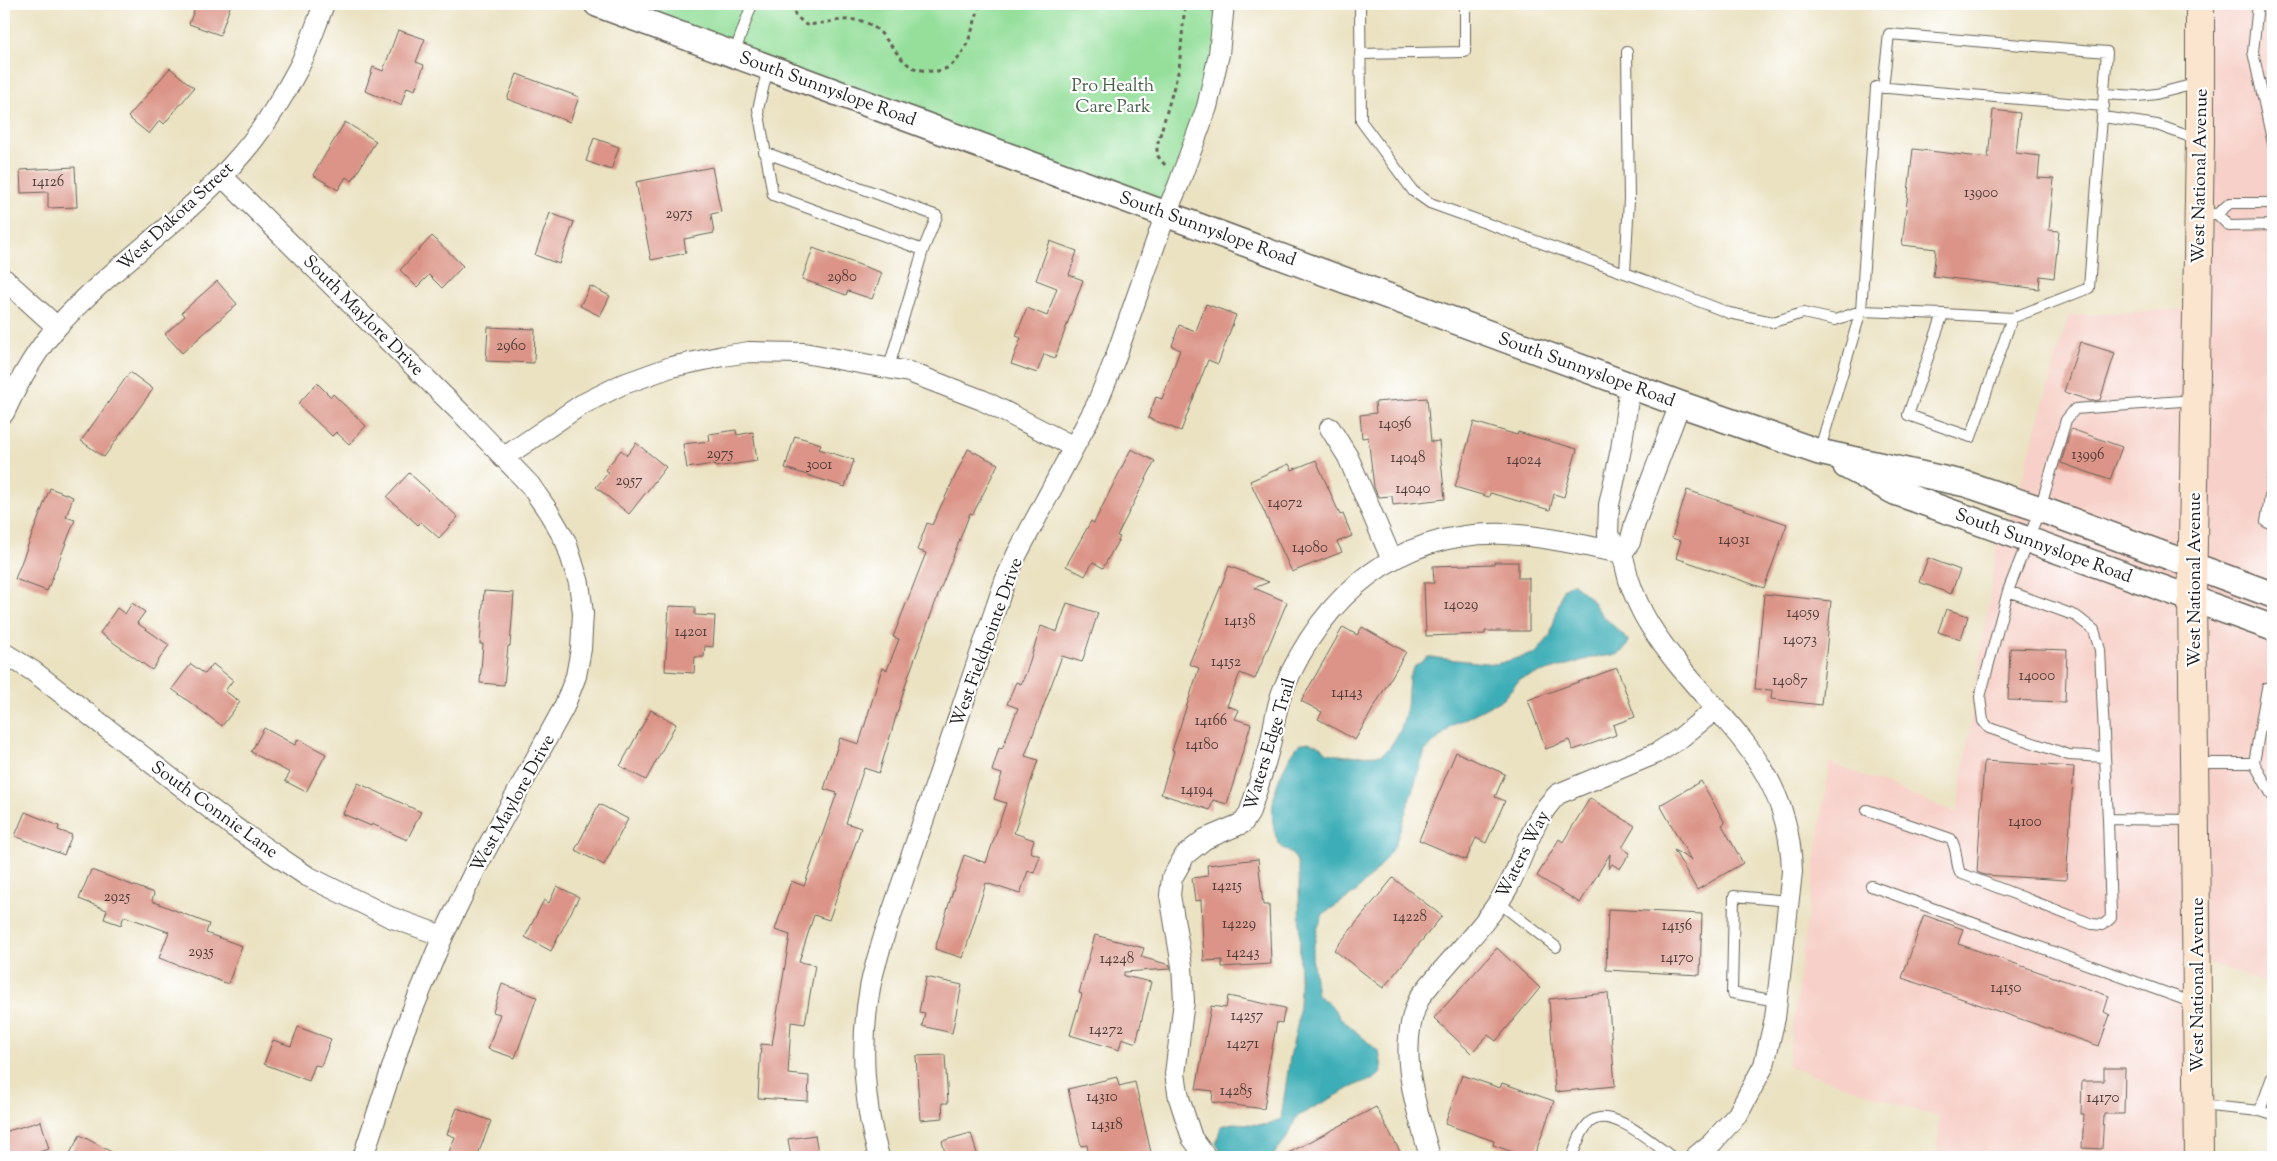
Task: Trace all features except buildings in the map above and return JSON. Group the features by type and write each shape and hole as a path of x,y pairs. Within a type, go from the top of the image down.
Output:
{"main road":[{"name":"West National Avenue","path":"2199,1157 2192,566 2196,400 2208,214 2200,141 2200,4"}],"street":[{"name":"West Dakota Street","path":"4,413 30,365 57,326 234,164 278,105 300,66 324,4"},
{"name":"South Sunnyslope Road","path":"597,4 1680,404 1819,452 1966,484 2040,509 2273,595"},
{"name":"West Fieldpointe Drive","path":"878,1157 868,1105 865,1043 870,988 884,936 1005,581 1017,554 1097,404 1166,213 1178,186 1206,107 1219,54 1224,4"},
{"name":"South Maylore Drive","path":"222,176 447,399 503,458"},
{"path":"4,279 57,326"},
{"path":"503,458 581,405 622,384 671,367 749,352 804,354 889,367 909,372 982,400 1074,447"},
{"path":"1630,385 1621,449 1610,505 1608,536 1622,553 1629,580 1649,624 1757,758 1782,807 1791,850 1788,902 1770,1046 1753,1089 1738,1114 1712,1143 1695,1157"},
{"path":"1622,553 1630,542 1635,523 1680,404"},
{"path":"1330,428 1348,457 1392,560"},
{"name":"South Sunnyslope Road","path":"1819,452 1895,492 2273,628"},
{"name":"West Maylore Drive","path":"363,1157 404,1031 443,936 476,868 564,707 576,676 581,649 583,613 579,583 566,542 530,485 503,458"},
{"name":"Waters Edge Trail","path":"1206,1157 1192,1138 1178,1098 1176,1074 1177,1048 1184,1001 1182,966 1170,895 1172,878 1185,855 1205,839 1243,823 1249,814 1270,748 1282,692 1300,653 1312,634 1346,593 1363,578 1392,560 1440,542 1476,535 1505,534 1540,538 1622,553"},
{"name":"South Connie Lane","path":"4,653 32,671 234,827 307,876 390,917 443,936"},
{"name":"Waters Way","path":"1430,1157 1408,1060 1409,1030 1413,1012 1420,997 1498,902 1508,887 1532,831 1548,804 1558,794 1657,753 1679,739 1716,709"}],"lane":[{"path":"734,54 752,4"},
{"path":"1360,4 1361,121 1413,191 1430,203 1625,273 1728,313 1773,322 1803,314 1835,320 1861,311 2012,318 2089,288 2107,52 1889,34 1883,88"},
{"path":"1360,54 1465,52 1465,4"},
{"path":"2258,4 2253,52 2273,144"},
{"path":"1625,273 1629,199 1627,52"},
{"path":"769,67 758,109 773,195 923,250"},
{"path":"2105,94 2138,96 2156,94 2200,83"},
{"path":"1819,452 1861,311 1876,87 2104,106"},
{"path":"2103,118 2157,125 2200,141"},
{"path":"764,152 937,216 923,250 889,367"},
{"path":"2208,214 2230,203 2273,203"},
{"path":"2208,214 2229,226 2273,225"},
{"path":"1943,314 1908,415 1971,437 2012,318"},
{"path":"2105,757 2069,755 1989,728 1983,721 1980,697 2008,590 2040,509 2066,420 2075,410 2196,400"},
{"path":"2273,477 2266,522 2273,525"},
{"path":"1867,810 1951,839 1957,848 1956,864 1960,873 2092,924 2103,925 2111,918 2100,650 2094,630 2076,616 2008,590"},
{"path":"2273,688 2267,688 2254,763 2273,797"},
{"path":"2195,763 2254,763"},
{"path":"2108,819 2196,820"},
{"path":"1871,886 2198,1004"},
{"path":"1777,1001 1732,993 1734,896 1788,902"},
{"path":"1498,902 1556,947"},
{"path":"2260,1110 2273,1074"},
{"path":"2198,1105 2260,1110 2273,1115"},
{"path":"1572,1157 1580,1137 1589,1122 1606,1117 1622,1122 1672,1157"}],"path":[{"path":"793,4 795,15 806,25 824,24 847,19 868,23 914,69 939,72 953,64 965,50 980,4"},
{"path":"1168,167 1161,162 1157,155 1157,146 1179,69 1185,4"}],"shaded area":[{"path":"2200,4 2273,4 2273,986 2197,959 2199,1157 1937,1157 1939,1118 1787,1066 1829,762 1957,813 1997,545 2007,531 2068,316 2197,308"}],"green space":[{"name":"Pro Health Care Park","path":"597,4 1224,4 1219,54 1166,213"}],"water":[{"path":"1572,583 1589,597 1603,616 1629,641 1625,649 1617,655 1594,657 1520,679 1503,699 1453,725 1425,751 1395,845 1376,871 1355,893 1323,914 1317,930 1312,956 1317,995 1330,1004 1340,1017 1379,1052 1382,1067 1380,1074 1374,1079 1358,1084 1296,1117 1289,1135 1272,1157 1225,1157 1216,1144 1221,1126 1233,1123 1265,1125 1281,1119 1290,1057 1298,1022 1300,988 1299,869 1295,858 1281,847 1278,842 1272,816 1275,791 1279,778 1291,755 1299,744 1308,742 1321,746 1327,753 1346,756 1381,755 1390,747 1401,729 1407,707 1409,677 1415,666 1428,657 1496,664 1536,653 1550,636 1563,589"}]}
